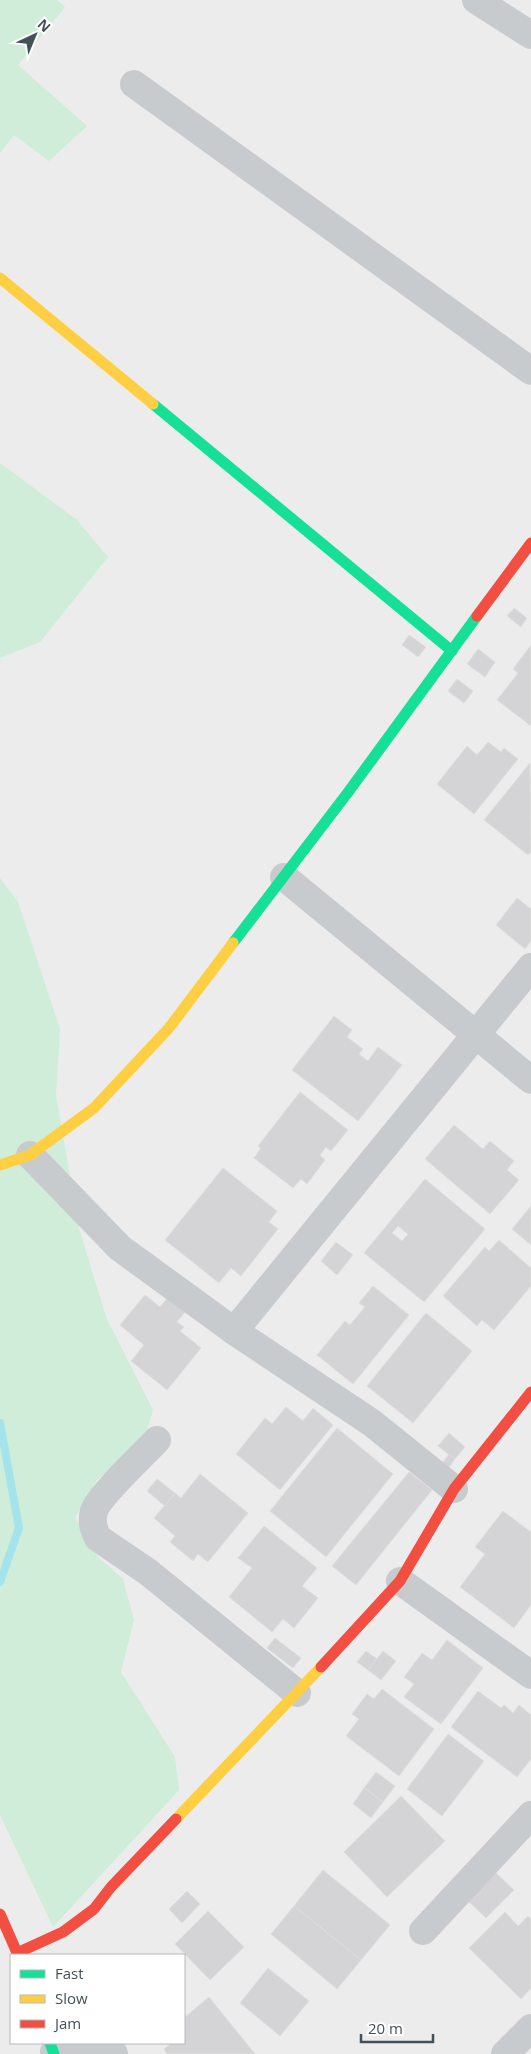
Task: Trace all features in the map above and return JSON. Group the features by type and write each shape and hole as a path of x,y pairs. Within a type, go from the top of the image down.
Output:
{"street":[{"path":"476,0 531,35"},
{"path":"134,84 531,372"},
{"path":"0,278 452,651"},
{"path":"0,1165 30,1154 94,1108 169,1028 284,877 531,543"},
{"path":"284,877 531,1080"},
{"path":"234,1331 531,967"},
{"path":"30,1154 120,1248 234,1331 372,1423 454,1488"},
{"path":"0,1914 17,1954 64,1932 94,1909 111,1887 400,1581 454,1488 531,1392"},
{"path":"157,1440 104,1497 95,1510 93,1529 98,1538 148,1572 297,1692"},
{"path":"400,1581 531,1675"},
{"path":"423,1931 531,1815"},
{"path":"506,2054 531,2028"},
{"path":"53,2050 93,2046 105,2048 114,2054"}],"green space":[{"path":"0,0 57,0 65,7 18,65 87,126 49,161 14,135 0,153"},
{"path":"0,463 77,520 108,557 40,642 0,658"},
{"path":"0,878 18,902 60,1029 56,1095 79,1228 106,1317 153,1410 144,1441 97,1480 75,1518 97,1556 123,1579 134,1620 121,1672 175,1757 179,1790 53,1927 0,1815"}],"building":[{"path":"514,608 527,618 521,627 507,616"},
{"path":"409,635 426,647 418,657 402,645"},
{"path":"531,645 531,726 497,700 518,673 513,669"},
{"path":"478,649 495,662 485,677 467,664"},
{"path":"457,679 473,691 464,703 448,691"},
{"path":"488,742 501,752 504,748 518,759 474,814 437,784 467,746 477,755"},
{"path":"530,763 531,852 528,855 484,820"},
{"path":"517,898 531,909 531,941 525,949 496,925"},
{"path":"334,1016 352,1030 347,1037 363,1049 359,1054 368,1061 378,1047 402,1065 358,1121 292,1070"},
{"path":"300,1092 348,1130 331,1151 326,1147 320,1155 325,1160 307,1184 301,1179 293,1188 254,1158 261,1148 258,1146"},
{"path":"454,1125 483,1149 490,1141 514,1161 507,1170 519,1180 490,1214 425,1159"},
{"path":"223,1168 277,1211 269,1222 278,1229 241,1276 231,1268 219,1283 165,1240"},
{"path":"425,1179 485,1229 424,1302 364,1253","holes":["398,1226 408,1234 402,1241 392,1233"]},
{"path":"531,1206 531,1245 512,1229"},
{"path":"499,1240 531,1268 531,1286 494,1330 482,1320 477,1326 443,1296 485,1247 489,1251"},
{"path":"336,1242 353,1255 337,1275 321,1261"},
{"path":"373,1286 409,1315 353,1384 317,1355 345,1321 350,1325 365,1307 359,1303"},
{"path":"145,1295 160,1307 170,1295 187,1309 177,1322 184,1327 180,1331 201,1348 167,1390 131,1361 144,1345 120,1325"},
{"path":"426,1313 472,1351 413,1423 367,1386"},
{"path":"286,1407 303,1421 313,1408 333,1425 280,1490 236,1454 265,1418 272,1424"},
{"path":"337,1428 393,1474 326,1557 270,1511"},
{"path":"449,1433 465,1447 455,1459 438,1446"},
{"path":"449,1454 455,1459 447,1470 441,1465"},
{"path":"409,1472 432,1490 356,1585 332,1566"},
{"path":"200,1474 248,1513 208,1562 198,1554 193,1561 170,1542 175,1536 154,1518 175,1493 181,1498"},
{"path":"157,1479 175,1493 165,1506 147,1491"},
{"path":"503,1511 531,1532 531,1605 514,1628 460,1587 485,1554 475,1547"},
{"path":"264,1526 317,1568 302,1586 318,1598 294,1628 283,1619 272,1632 229,1597 252,1568 238,1558"},
{"path":"275,1638 301,1658 293,1668 267,1648"},
{"path":"447,1640 483,1668 441,1724 404,1697 414,1684 404,1677 422,1653 432,1660"},
{"path":"366,1651 377,1659 368,1670 357,1662"},
{"path":"383,1651 396,1661 381,1680 368,1670"},
{"path":"382,1689 434,1729 399,1776 346,1736 359,1719 352,1714 367,1694 374,1699"},
{"path":"478,1691 501,1708 504,1705 513,1713 519,1705 531,1715 531,1759 517,1777 451,1727"},
{"path":"448,1734 484,1761 442,1816 407,1789"},
{"path":"376,1772 395,1786 383,1802 364,1788"},
{"path":"364,1788 383,1802 371,1818 353,1804"},
{"path":"401,1796 445,1841 387,1897 344,1852"},
{"path":"323,1870 390,1925 361,1960 294,1906"},
{"path":"494,1871 514,1890 486,1918 466,1899"},
{"path":"187,1891 200,1904 182,1923 169,1909"},
{"path":"294,1906 361,1960 337,1989 271,1934"},
{"path":"208,1911 244,1947 210,1980 175,1944"},
{"path":"505,1912 518,1926 528,1916 531,1919 531,1988 521,1999 469,1948"},
{"path":"268,1968 309,2001 280,2036 240,2003"},
{"path":"209,1997 255,2054 167,2054 164,2049 171,2044 185,2044 185,2017"}],"waterway":[{"path":"0,1423 19,1528 0,1582"}],"traffic: fast":[{"path":"153,404 452,651"},
{"path":"233,943 349,791 477,616"},
{"path":"50,2044 54,2054"}],"traffic: slow":[{"path":"0,278 153,404"},
{"path":"0,1165 30,1155 94,1108 169,1028 233,943"},
{"path":"176,1819 321,1667"}],"traffic: jam":[{"path":"477,616 531,543"},
{"path":"321,1667 400,1581 454,1489 531,1392"},
{"path":"17,1953 63,1932 94,1909 111,1887 176,1819"},
{"path":"0,1914 18,1954"}]}
